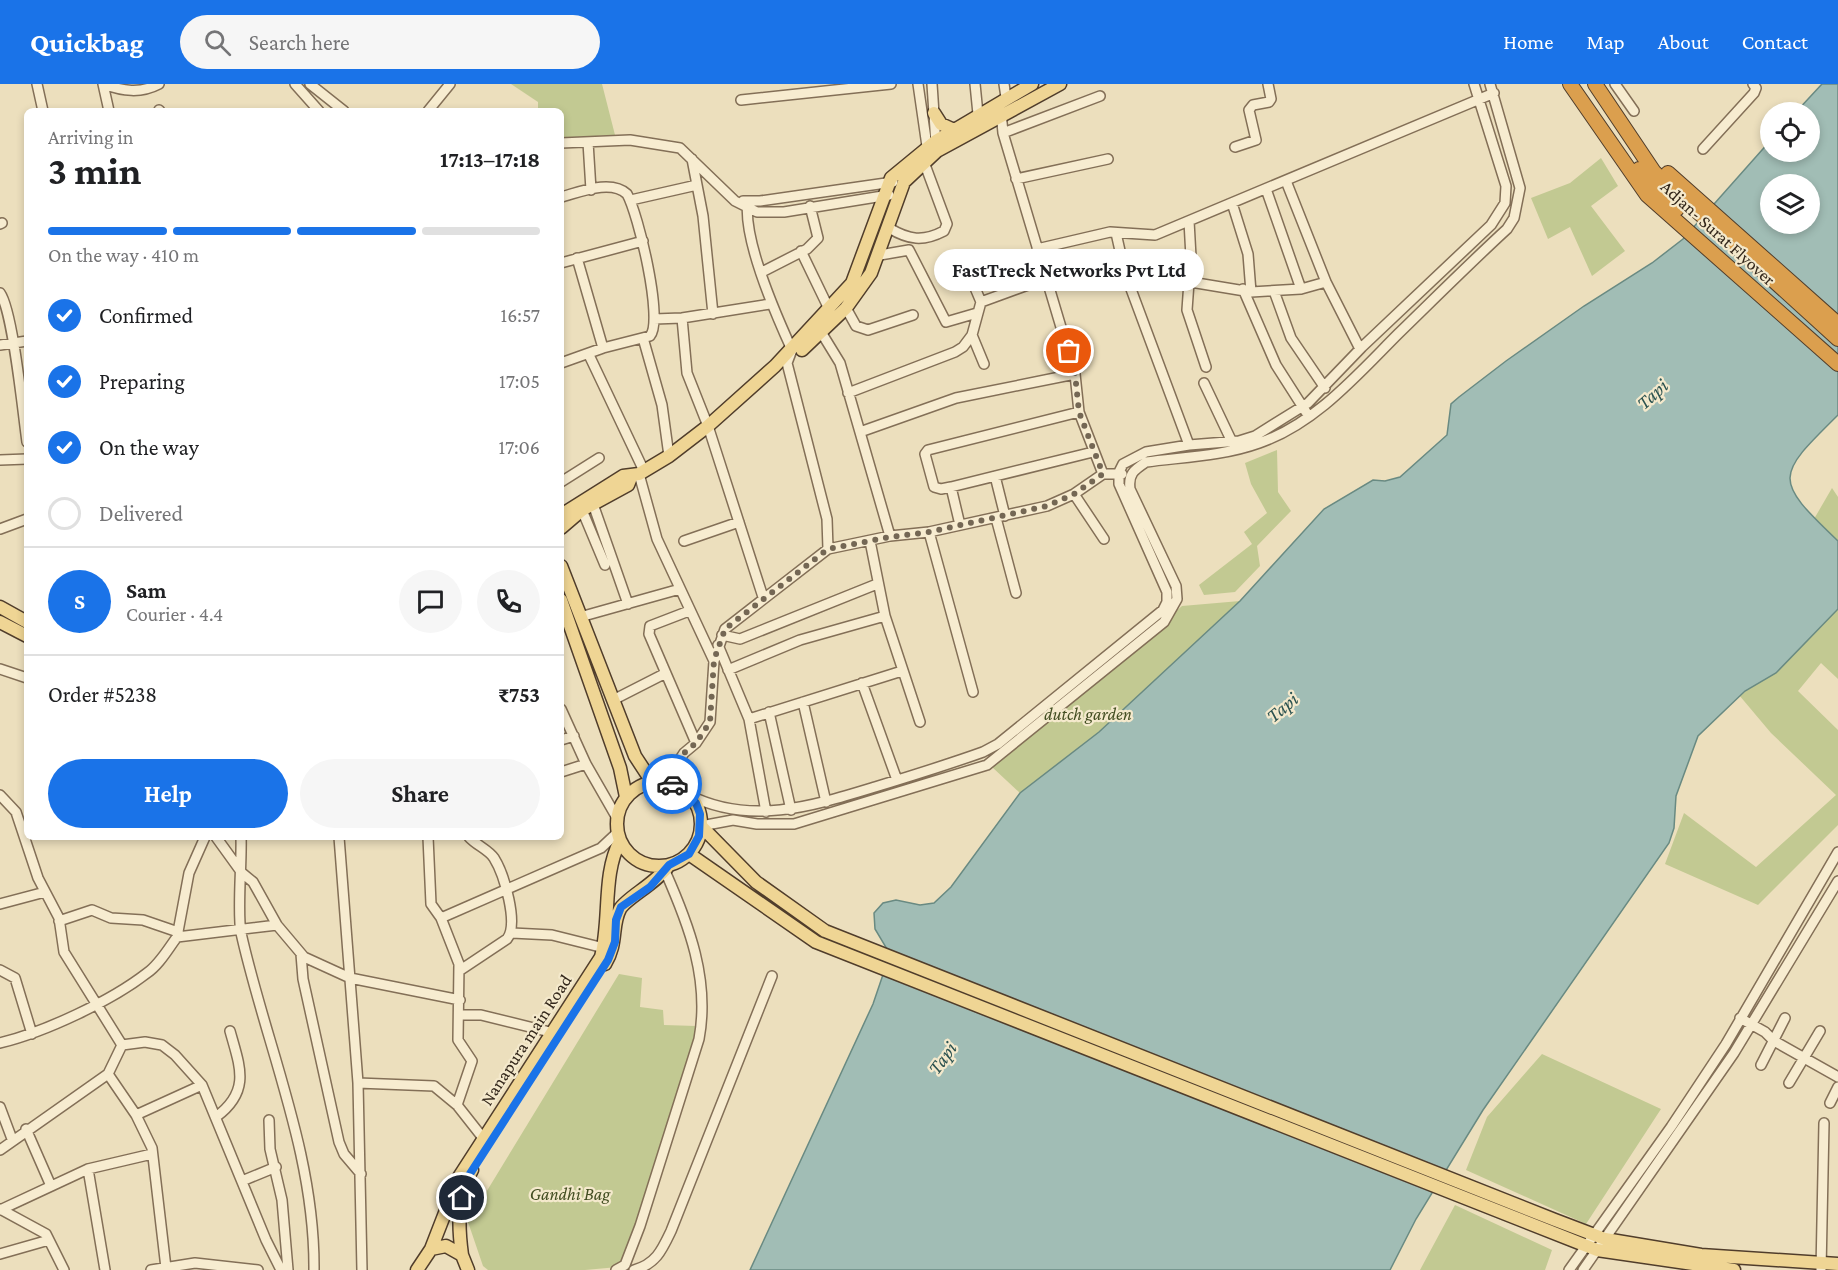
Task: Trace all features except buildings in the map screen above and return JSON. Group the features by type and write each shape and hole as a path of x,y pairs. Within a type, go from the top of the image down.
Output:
{"highway":[{"name":"Adjan- Surat Flyover","path":"1570,84 1647,195 1838,364"},
{"path":"1582,84 1655,181 1740,268 1838,352"},
{"path":"1595,84 1655,181 1838,339"},
{"name":"Adjan- Surat Flyover","path":"1604,84 1659,165 1838,324"}],"main road":[{"path":"781,364 792,350 831,313 846,308 871,273 880,255 902,188 931,152 954,130 1003,99 1032,84"},
{"path":"564,526 587,507 628,485 638,474 669,456 821,332 857,272 887,183 931,152 1060,84"},
{"path":"934,113 941,124 954,130"},
{"path":"564,512 623,476 638,474"},
{"path":"564,574 615,699 635,756 659,782"},
{"path":"0,607 24,620"},
{"path":"564,609 620,768 626,797"},
{"path":"0,622 24,634"},
{"path":"659,782 680,787 689,795 698,808 701,826 699,836 689,854 667,868 646,864 635,859 619,837 616,818 626,797 634,790 659,782"},
{"path":"701,826 756,882 825,931 1552,1226 1585,1246 1597,1250 1733,1270"},
{"name":"Nanapura main Road","path":"417,1270 431,1249 459,1177 550,1032 602,957 611,863 619,837"},
{"path":"689,854 816,942 1552,1226 1605,1239 1701,1255 1821,1267 1838,1264"},
{"name":"Nanapura main Road","path":"468,1270 462,1255 459,1219 466,1180 608,960 615,942 616,920 621,907 650,887 667,868"},
{"path":"431,1249 446,1246 462,1255"}],"street":[{"path":"37,84 42,108"},
{"path":"108,108 103,84 133,91 159,84"},
{"path":"295,84 316,108"},
{"path":"310,84 340,108"},
{"path":"430,108 450,84"},
{"path":"741,100 891,84"},
{"path":"888,228 909,240 936,236 944,231 947,224 918,84"},
{"path":"931,152 934,113 932,84"},
{"path":"975,84 978,114"},
{"path":"1004,84 1001,114 1003,133 1075,374 1079,412 1103,474"},
{"path":"1235,147 1256,140 1249,110 1253,105 1269,102 1271,99 1268,84"},
{"path":"689,795 714,807 766,812 791,810 826,802 897,780 990,748 1166,606 1167,592 1119,484 1119,472 1128,460 1146,452 1190,445 1232,442 1255,436 1302,407 1325,388 1360,349 1491,225 1502,212 1506,186 1481,99 1474,84"},
{"path":"1615,84 1634,111"},
{"path":"1703,149 1754,93 1756,88 1754,84"},
{"path":"701,826 733,820 757,824 794,824 978,768 1001,755 1164,622 1173,611 1177,598 1176,586 1130,489 1130,476 1134,469 1146,462 1231,451 1259,443 1287,431 1309,416 1353,379 1514,218 1520,188 1492,88 1481,99 1155,235 1116,233 1037,249"},
{"path":"1003,133 1100,96"},
{"path":"564,144 630,140 680,148 735,201 772,213 883,195 902,188"},
{"path":"588,142 591,190"},
{"path":"692,159 705,228 713,314"},
{"path":"1016,179 1108,159"},
{"path":"1286,181 1326,282 1360,349"},
{"path":"747,204 887,183 902,188"},
{"path":"630,200 697,185"},
{"path":"564,196 591,190 616,188 621,189 630,200 643,241 654,319 653,332 643,338 603,348 589,355 564,362"},
{"path":"1266,189 1301,289"},
{"path":"1232,203 1248,254 1247,290 1276,365 1309,416"},
{"path":"747,204 747,222 770,303 792,350"},
{"path":"762,272 801,251 818,238 810,206"},
{"path":"1189,220 1191,256 1184,271 1186,310 1206,367"},
{"path":"1116,233 1125,273 1190,445"},
{"path":"905,249 909,240"},
{"path":"564,261 643,241"},
{"path":"880,255 905,249"},
{"path":"905,249 913,255 946,322 977,313"},
{"path":"801,251 831,313"},
{"path":"848,393 963,347 972,335 981,302 962,257"},
{"path":"577,258 603,348"},
{"path":"981,302 1048,280 1100,267 1125,273 1247,290 1301,289 1326,282"},
{"path":"1274,291 1291,338 1325,388"},
{"path":"0,293 4,322 13,343 23,389"},
{"path":"654,319 713,314 770,303"},
{"path":"846,308 856,326 868,330 914,315"},
{"path":"682,318 687,373 708,426 763,597"},
{"path":"821,332 840,363 890,537"},
{"path":"972,335 984,364"},
{"path":"643,338 658,391 669,456"},
{"path":"0,345 24,341"},
{"path":"589,355 638,474 657,538 688,610 714,660"},
{"path":"781,364 827,519 828,549"},
{"path":"860,432 956,398 1075,374"},
{"path":"1204,383 1232,442"},
{"path":"1079,412 925,451 934,487 941,489 951,487 1093,452"},
{"path":"0,458 24,459"},
{"path":"564,480 599,458"},
{"path":"659,782 684,753 696,743 710,722 714,660 725,629 763,597 828,549 929,532 1047,506 1074,494 1103,474 1119,472 1130,476"},
{"path":"995,476 1000,517 1017,593"},
{"path":"951,487 960,525"},
{"path":"1074,494 1104,539"},
{"path":"587,507 605,565"},
{"path":"587,507 628,604"},
{"path":"0,529 24,520"},
{"path":"684,541 739,522"},
{"path":"929,532 973,692"},
{"path":"870,541 885,616 920,722"},
{"path":"720,640 740,639 877,584"},
{"path":"580,617 680,589"},
{"path":"688,610 650,626 649,630 664,674 696,743"},
{"path":"728,670 800,640 885,616"},
{"path":"720,640 728,670 748,719 766,812"},
{"path":"0,669 24,677"},
{"path":"748,719 902,671"},
{"path":"615,699 664,674"},
{"path":"862,683 897,780"},
{"path":"803,702 826,802"},
{"path":"769,712 791,810"},
{"path":"564,715 586,764 616,818"},
{"path":"564,739 574,736"},
{"path":"564,771 586,764"},
{"path":"0,795 16,812 24,836"},
{"path":"441,918 601,848 619,837"},
{"path":"25,840 38,878 59,921 64,952 122,1045"},
{"path":"0,1043 32,1034 96,1004 149,972 178,935 189,873 204,840"},
{"path":"218,840 242,873 253,882 277,926 301,954 350,978 460,1000"},
{"path":"241,840 241,930 306,1171 314,1233 314,1270"},
{"path":"339,840 358,1083 362,1270"},
{"path":"428,840 430,904 441,918 459,964 458,1040 472,1061 457,1105"},
{"path":"459,971 507,939 512,933 512,916 493,855 483,850 472,840"},
{"path":"1569,1270 1592,1234 1671,1127 1740,1018 1838,852"},
{"path":"616,1270 626,1265 640,1226 703,1019 699,964 667,868"},
{"path":"1583,1270 1752,1025 1838,881"},
{"path":"0,904 45,892"},
{"path":"59,921 92,910 111,918 143,920 178,935 277,926"},
{"path":"512,933 552,935 604,948"},
{"path":"301,954 303,979 339,1142 344,1154 360,1174"},
{"path":"0,970 15,978 32,1034"},
{"path":"634,1270 652,1263 659,1255 671,1231 772,976"},
{"path":"459,1015 481,1015 550,1032"},
{"path":"1740,1018 1774,1041 1838,1077"},
{"path":"1761,1065 1785,1018"},
{"path":"216,1117 234,1101 240,1087 239,1066 230,1031"},
{"path":"1789,1083 1820,1032"},
{"path":"122,1045 145,1042 162,1045 175,1055 202,1085 281,1270"},
{"path":"0,1150 26,1129 108,1074 122,1045"},
{"path":"108,1074 136,1115 152,1154 166,1268"},
{"path":"358,1083 434,1086 457,1105 483,1138"},
{"path":"136,1115 202,1085"},
{"path":"1830,1103 1838,1087"},
{"path":"0,1107 12,1139"},
{"path":"269,1120 270,1149 282,1200 288,1270"},
{"path":"1821,1267 1824,1123"},
{"path":"26,1129 51,1186"},
{"path":"0,1209 88,1169 152,1154"},
{"path":"242,1181 276,1167"},
{"path":"88,1169 105,1270"},
{"path":"0,1209 42,1230 64,1270"},
{"path":"0,1254 49,1240"},
{"path":"151,1270 195,1263 258,1270"}],"green space":[{"path":"511,84 602,84 615,135 564,138 564,108 538,108 538,102"},
{"path":"1601,158 1618,186 1591,206 1625,251 1592,276 1570,227 1548,239 1531,198 1570,183"},
{"path":"1277,450 1278,492 1291,511 1257,546 1260,566 1235,592 1204,595 1199,585 1252,544 1244,532 1267,513 1251,484 1245,463"},
{"path":"1832,488 1838,497 1838,679 1821,663 1798,691 1838,730 1838,825 1758,905 1665,864 1684,813 1756,867 1836,795 1771,733 1723,676"},
{"name":"dutch garden","path":"1240,601 1099,732 1020,793 992,767 1182,606"},
{"name":"Gandhi Bag","path":"619,974 642,978 640,1007 663,1010 664,1025 696,1026 694,1041 627,1259 618,1267 585,1270 488,1270 483,1266 468,1222"},
{"path":"1542,1054 1661,1109 1586,1224 1466,1170 1487,1117"},
{"path":"1455,1205 1552,1250 1545,1270 1420,1270"}],"water":[{"name":"Tapi","path":"1822,84 1838,84 1838,415 1802,452 1793,466 1790,478 1793,490 1802,504 1838,541 1838,609 1776,673 1745,691 1698,736 1676,796 1674,828 1669,843 1483,1110 1416,1219 1390,1270 750,1270 873,1004 890,954 875,929 874,913 883,903 896,900 920,905 934,903 951,887 1020,793 1099,732 1240,601 1324,509 1373,480 1385,481 1400,477 1447,435 1451,404 1459,397 1506,361 1584,306 1652,263 1683,239 1760,152 1760,162 1820,162 1820,102 1805,102"}],"way so far":[{"path":"672,784 665,782 684,753 696,743 710,722 714,660 725,629 763,597 828,549 929,532 1047,506 1074,494 1103,474 1079,412 1075,374 1069,351"}],"place":[{"name":"FastTreck Networks Pvt Ltd","path":"1069,351"}],"route":[{"path":"462,1198 466,1180 608,960 615,942 616,920 621,907 650,887 669,865 680,861 695,846 701,826 696,803 680,787 672,784"}]}
